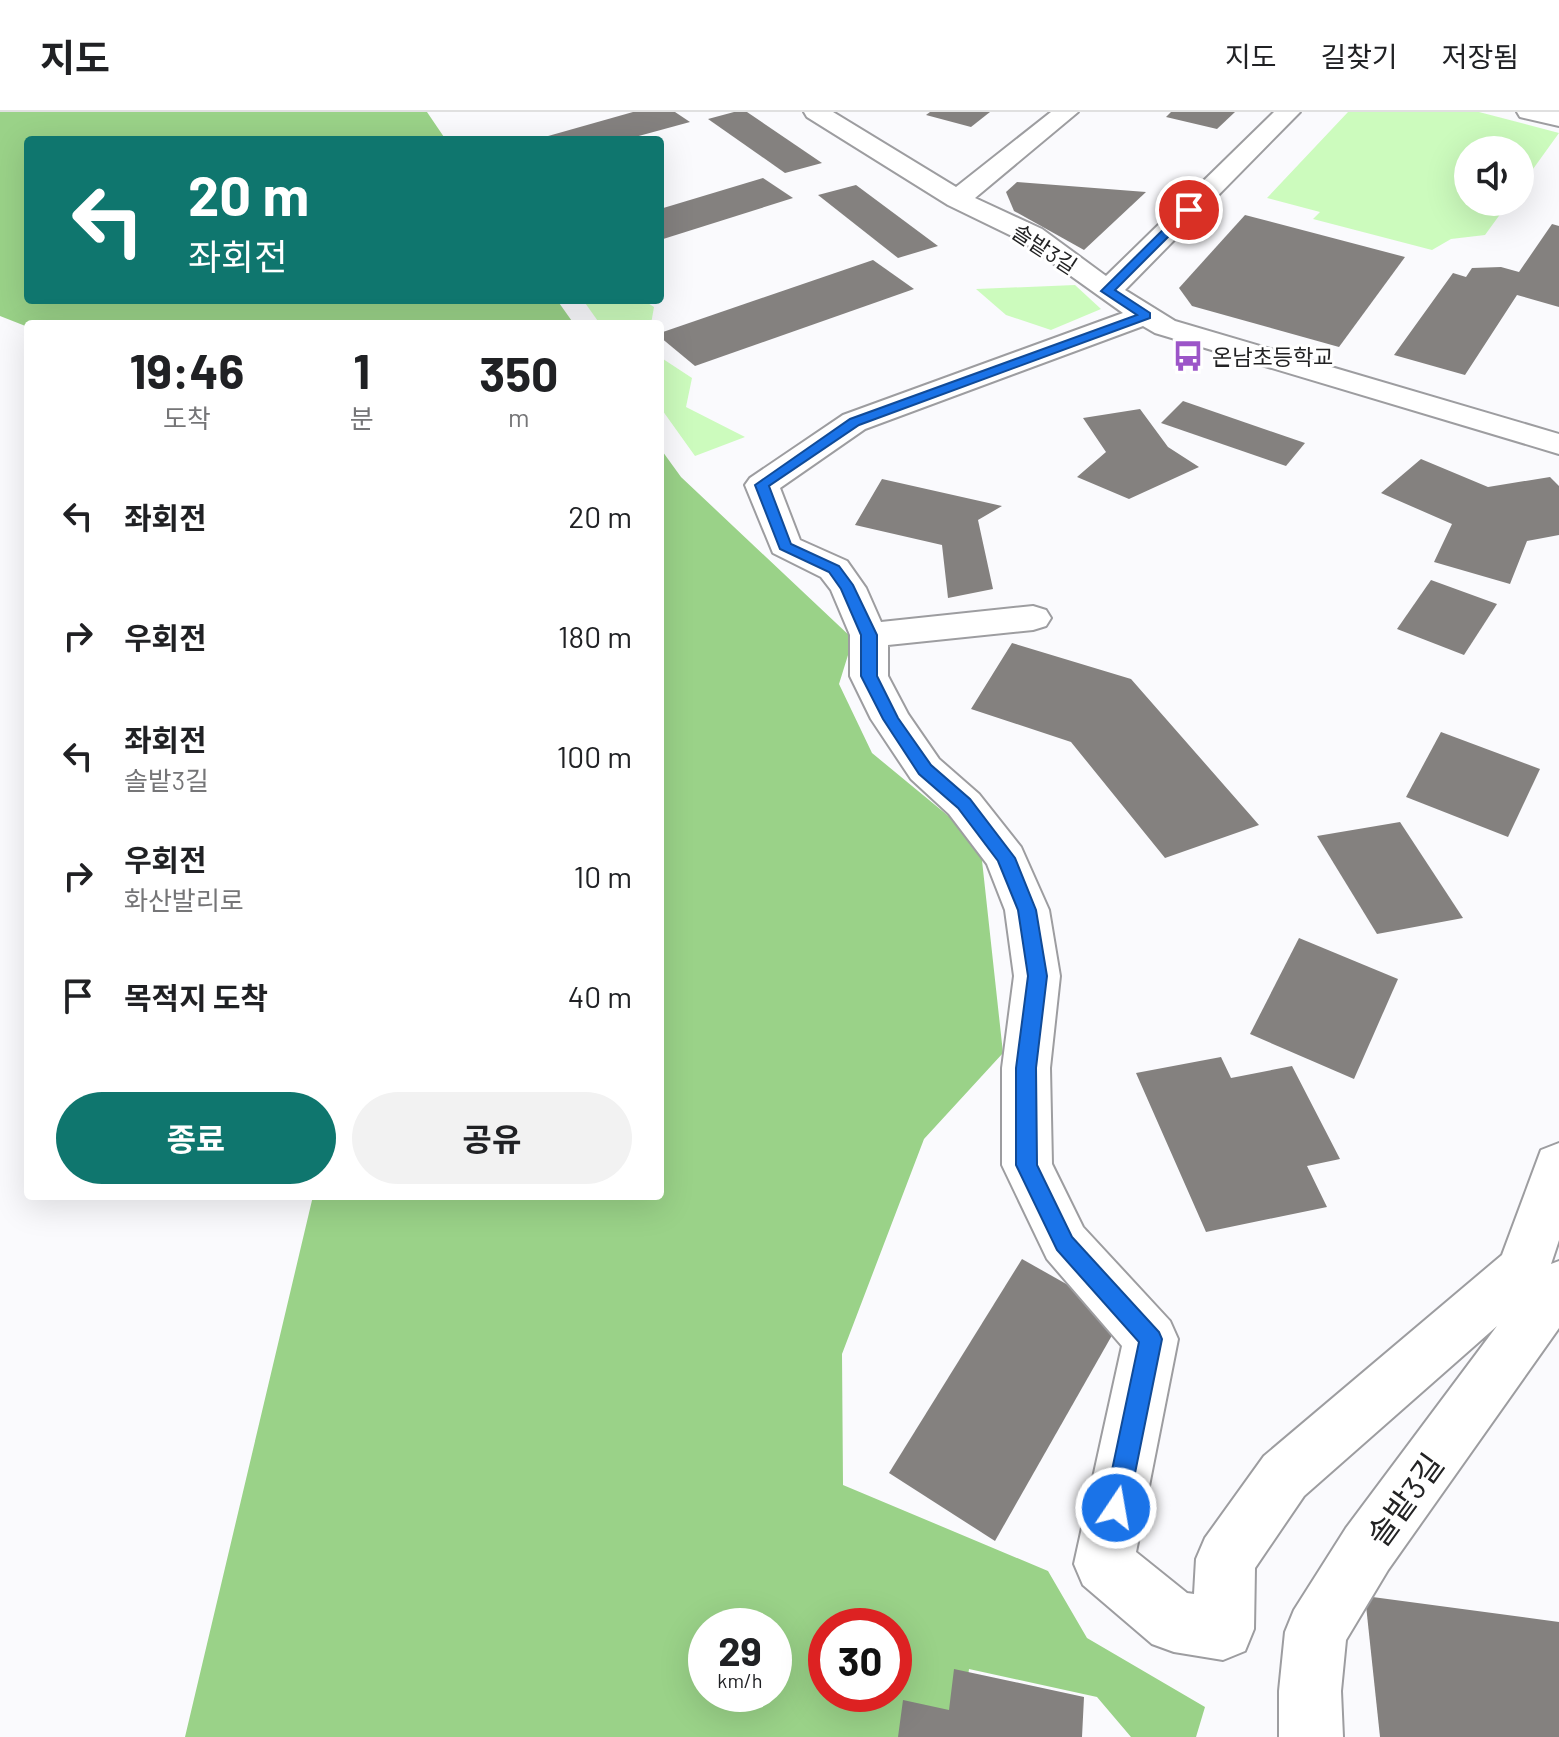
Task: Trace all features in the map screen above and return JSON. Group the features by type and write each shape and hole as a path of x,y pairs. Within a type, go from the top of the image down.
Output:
{"street":[{"name":"솔밭3길","path":"816,112 957,199 1032,235 1107,291 1165,327 1559,444"},
{"path":"957,199 1066,112"},
{"path":"1107,291 1288,112"},
{"path":"1529,112 1559,119"},
{"path":"1146,315 854,422 762,485 785,546 834,569 848,588 869,635 869,676 891,719 925,769 964,804 1006,858 1027,910 1037,976 1026,1068 1027,1165 1065,1243 1151,1339 1104,1564 1174,1622 1223,1629 1226,1559 1284,1476 1523,1270 1559,1165"},
{"path":"869,635 1033,618"},
{"name":"솔밭3길","path":"1311,1737 1310,1691 1316,1632 1367,1549 1559,1285"}],"green space":[{"path":"0,112 427,112 443,136 24,136 24,304 560,304 571,320 24,320 24,325 0,316"},
{"path":"1348,112 1479,112 1559,133 1534,168 1534,136 1454,136 1454,216 1499,216 1485,235 1451,239 1432,250 1313,219 1320,212 1267,198"},
{"path":"1075,285 1101,309 1051,330 1006,315 976,289"},
{"path":"586,304 649,304 654,307 652,320 597,320"},
{"path":"664,360 692,378 686,407 745,437 695,456 664,413"},
{"path":"664,454 681,477 853,639 839,684 872,753 980,842 1003,1053 924,1139 842,1354 843,1485 1048,1571 1087,1638 1205,1707 1196,1737 1131,1737 1097,1697 969,1669 960,1737 185,1737 312,1200 664,1200"}],"building":[{"path":"633,112 675,112 690,122 639,136 548,136"},
{"path":"747,112 822,163 785,173 708,119"},
{"path":"930,112 990,112 971,127 926,115"},
{"path":"1171,112 1235,112 1217,129 1166,117"},
{"path":"763,178 793,198 664,239 664,208"},
{"path":"1017,182 1146,192 1084,250 1014,211 1006,192"},
{"path":"856,185 938,246 898,258 818,195"},
{"path":"1245,215 1405,257 1339,347 1192,306 1179,288"},
{"path":"1552,224 1559,226 1559,307 1517,295 1465,375 1394,355 1453,273 1466,277 1472,268 1501,267 1519,272"},
{"path":"873,260 914,289 695,366 664,340 664,332"},
{"path":"1183,401 1305,443 1286,466 1161,423"},
{"path":"1140,409 1168,447 1199,467 1129,499 1077,477 1106,452 1083,418"},
{"path":"1421,459 1488,487 1550,477 1559,486 1559,535 1527,541 1510,584 1434,562 1452,524 1381,493"},
{"path":"882,479 1002,506 978,520 993,589 948,598 942,545 855,525"},
{"path":"1431,580 1497,604 1464,655 1397,629"},
{"path":"1012,643 1131,679 1259,825 1165,858 1071,742 971,709"},
{"path":"1441,732 1540,769 1508,837 1406,797"},
{"path":"1400,822 1463,918 1377,934 1317,836"},
{"path":"1299,938 1398,979 1354,1079 1250,1034"},
{"path":"1221,1057 1231,1078 1292,1066 1340,1159 1307,1166 1327,1207 1206,1232 1136,1073"},
{"path":"1022,1259 1123,1316 995,1541 889,1473"},
{"path":"1365,1596 1559,1622 1559,1737 1380,1737"},
{"path":"954,1669 1084,1697 1082,1737 898,1737 901,1712 912,1712 912,1702 949,1710"}],"place":[{"name":"온남초등학교","path":"1188,356"}],"route":[{"path":"1116,1508 1151,1339 1065,1243 1027,1165 1026,1068 1037,976 1027,910 1006,858 964,804 925,769 891,719 869,676 869,635 848,588 834,569 785,546 762,485 854,422 1146,315 1107,291 1189,210"}]}
